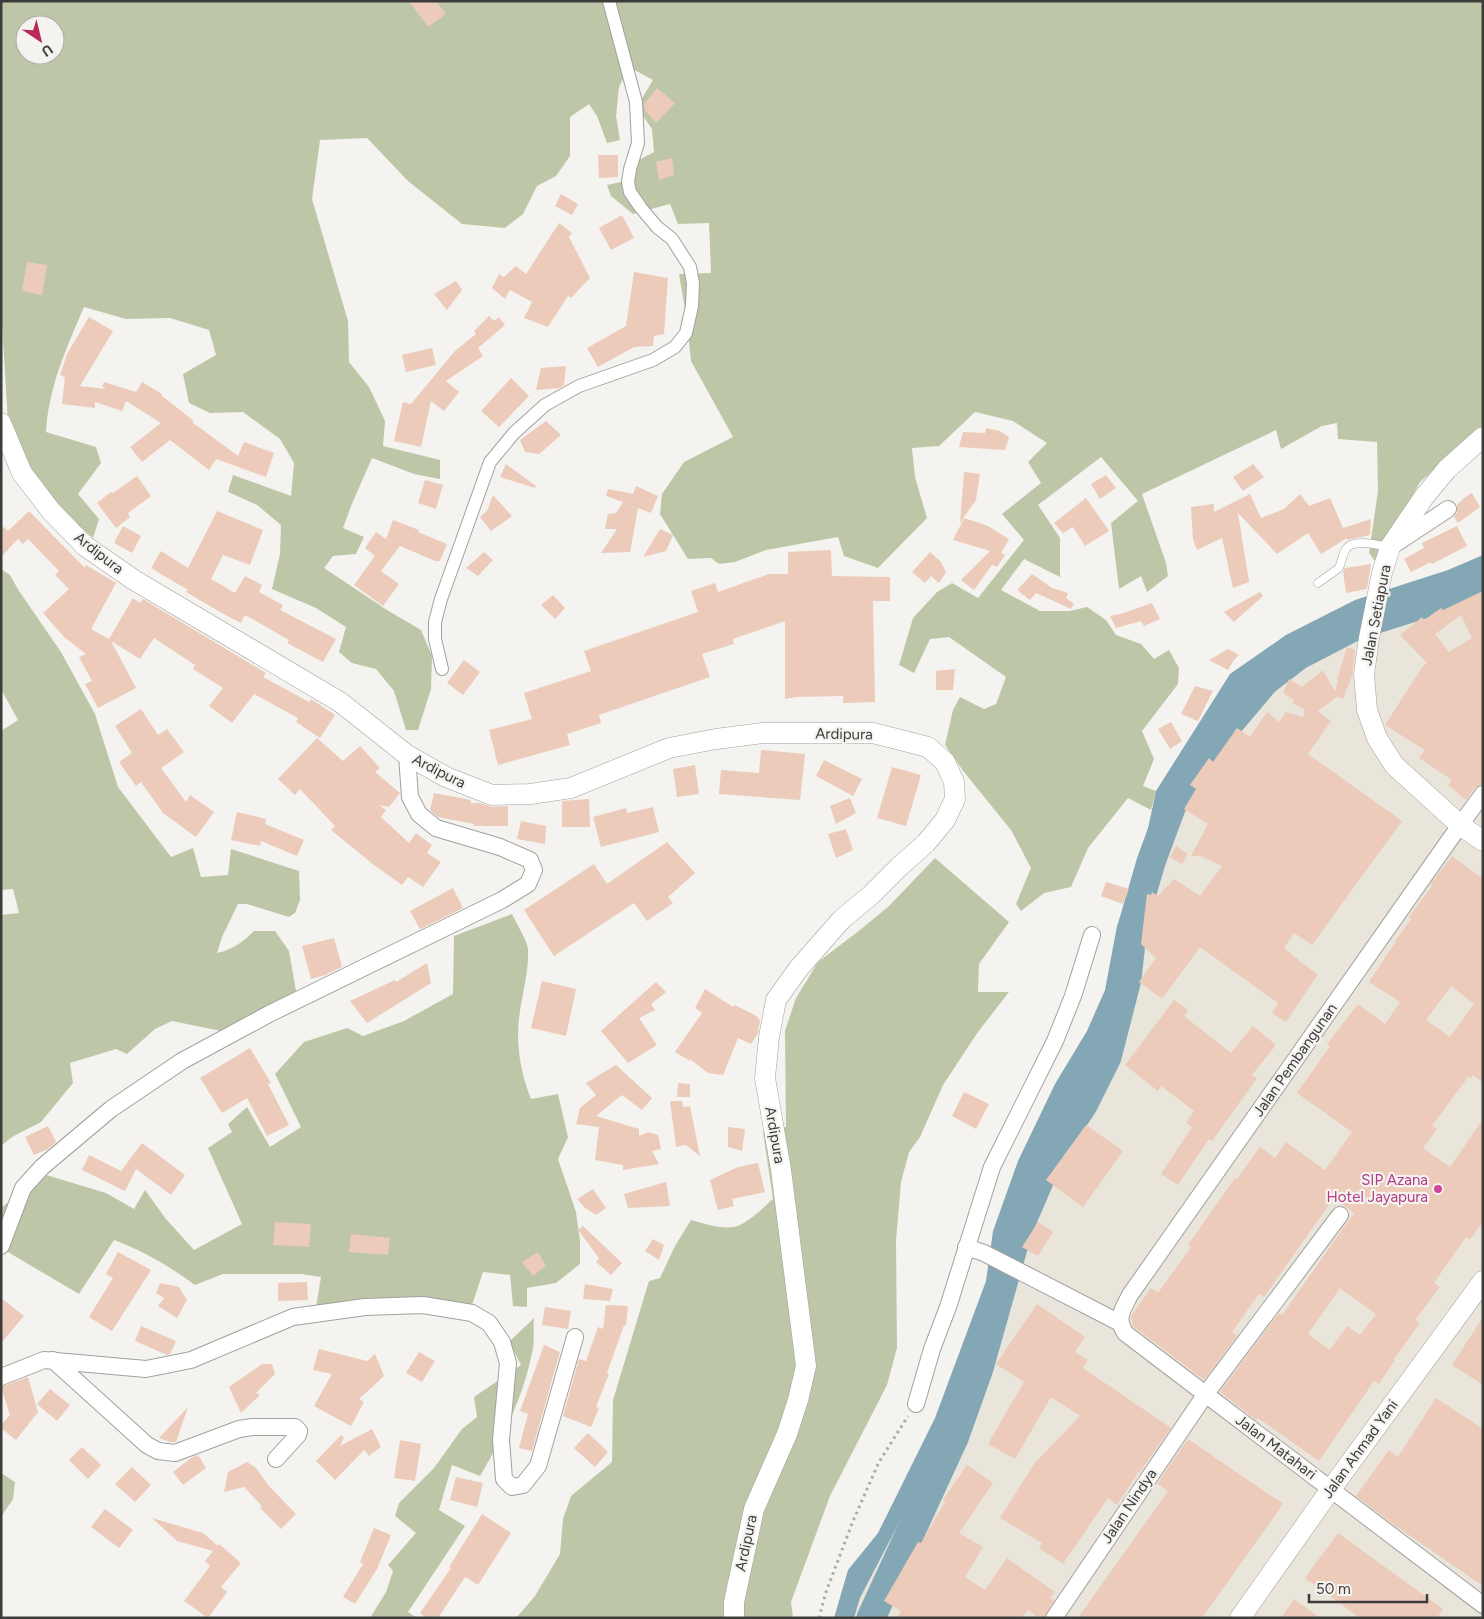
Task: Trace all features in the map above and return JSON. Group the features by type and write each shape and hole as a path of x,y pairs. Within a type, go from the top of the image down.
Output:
{"street":[{"path":"442,669 435,639 440,599 490,462 514,433 545,405 579,386 653,360 675,347 686,333 692,306 693,283 690,267 672,239 641,208 630,192 628,182 630,169 638,143 636,102 609,1"},
{"name":"Ardipura","path":"1,423 22,473 52,511 85,546 134,580 340,702 407,754 446,777 492,795 530,794 571,788 669,748 716,739 763,734 873,733 928,747 945,762 954,782 955,799 945,820 926,844 842,919 799,968 776,1000 764,1078 781,1170 806,1366 787,1434 770,1468 754,1509 734,1602 734,1618"},
{"name":"Jalan Setiapura","path":"1483,436 1447,469 1424,497 1390,547 1382,573 1364,674 1367,710 1377,738 1394,765 1483,842"},
{"path":"1390,547 1448,509"},
{"path":"1,1246 23,1188 42,1167 111,1109 190,1056 330,984 502,900 528,884 534,870 530,860 500,846 436,828 419,814 410,798 407,754"},
{"name":"Jalan Pembangunan","path":"1120,1323 1121,1312 1130,1295 1460,824 1483,794"},
{"path":"916,1404 992,1166 1054,1041 1073,996 1092,935"},
{"name":"Jalan Nindya","path":"1054,1618 1205,1394 1340,1215"},
{"path":"966,1248 984,1253 1120,1323"},
{"name":"Jalan Ahmad Yani","path":"1240,1618 1331,1489 1483,1281"},
{"path":"1,1377 35,1363 53,1360 146,1369 191,1360 293,1317 365,1307 423,1305 472,1312 489,1323 502,1342 508,1363 501,1440 504,1479 512,1487 523,1485 538,1466 575,1337"},
{"name":"Jalan Matahari","path":"1120,1323 1125,1333 1483,1605"},
{"path":"53,1360 147,1444 158,1451 176,1453 239,1429 252,1426 295,1427 299,1431 298,1435 276,1459"}],"lane":[{"path":"1318,582 1339,568 1344,550 1349,544 1358,543 1390,547"}],"path":[{"path":"819,1618 826,1592 853,1521 879,1462 916,1404"}],"shaded area":[{"path":"1483,575 1483,1618 854,1618 860,1598 977,1373 1021,1208 1043,1157 1110,1029 1119,991 1127,932 1166,807 1188,762 1225,709 1289,656 1385,608 1455,587"}],"green space":[{"path":"1,1 1483,1 1483,426 1420,482 1394,528 1383,563 1374,560 1369,553 1378,491 1377,442 1338,439 1337,423 1322,426 1281,449 1276,430 1142,494 1166,563 1168,576 1147,592 1141,576 1119,589 1111,523 1138,501 1101,457 1038,505 1060,538 1060,577 1024,559 1001,590 1040,611 1070,611 1087,607 1106,620 1116,635 1141,644 1154,659 1169,650 1179,668 1178,684 1142,731 1154,759 1143,786 1156,791 1151,810 1128,798 1088,848 1071,887 1044,893 1021,911 1016,904 1031,868 1011,830 964,772 945,745 953,710 960,697 984,709 996,704 1006,677 949,637 930,639 914,673 899,665 913,618 937,592 952,583 978,598 1024,540 1002,514 1041,483 1028,462 1047,443 1013,421 975,412 939,446 912,448 915,477 927,518 878,568 844,556 838,537 766,550 735,562 719,564 711,558 688,559 660,514 662,494 684,462 733,437 691,361 687,321 679,274 711,273 709,223 678,224 670,204 633,214 611,196 607,185 635,179 637,161 654,152 652,129 637,107 653,80 629,67 619,87 616,116 620,140 607,143 597,116 589,104 570,117 570,156 556,176 537,186 523,214 505,228 462,224 408,181 367,138 320,140 312,199 348,321 349,362 369,387 385,421 383,446 440,460 440,479 414,474 372,458 343,528 364,537 356,554 333,556 324,568 421,630 432,656 431,689 418,730 406,730 394,691 376,669 352,663 339,652 346,627 316,608 272,589 280,554 281,525 257,505 228,492 233,475 291,496 294,463 280,439 243,412 210,413 189,403 183,374 216,355 209,330 170,318 126,319 84,307 55,383 46,432 96,447 101,463 78,494 99,519 93,538 58,508 9,440 1,305"},
{"path":"1,569 10,575 61,652 95,714 118,787 171,857 193,848 201,877 228,875 231,849 299,871 300,900 295,913 289,917 247,904 238,904 222,937 217,953 237,945 254,931 275,931 289,951 296,991 284,1002 221,1031 172,1021 155,1029 127,1054 116,1049 70,1063 73,1083 41,1122 12,1137 1,1146 1,915 19,913 13,889 1,890 1,731 18,720 1,689"},
{"path":"935,858 1009,922 979,964 978,992 1009,992 978,1032 943,1085 920,1137 909,1152 901,1182 896,1241 897,1348 887,1385 830,1496 791,1602 793,1618 516,1618 535,1596 560,1554 563,1519 571,1496 612,1462 613,1400 649,1281 660,1278 675,1246 691,1220 718,1227 739,1226 773,1199 763,1132 786,1127 785,1031 796,998 818,962 889,906"},
{"path":"512,914 524,936 528,949 527,973 518,1033 521,1067 531,1099 558,1094 568,1137 558,1159 576,1212 580,1241 580,1264 556,1283 527,1288 527,1307 513,1306 510,1275 483,1272 469,1314 316,1307 321,1277 301,1274 223,1274 195,1285 156,1260 114,1240 79,1294 1,1248 1,1208 43,1174 106,1193 134,1209 145,1190 166,1219 194,1250 242,1224 208,1148 232,1132 228,1124 247,1107 270,1147 301,1127 275,1074 304,1042 347,1028 363,1036 404,1021 453,994 454,936"},
{"path":"534,1318 533,1349 518,1401 504,1432 480,1476 452,1465 439,1510 465,1526 408,1612 417,1618 370,1618 386,1592 393,1571 388,1565 416,1533 395,1516 399,1503 434,1468 462,1429 477,1417 474,1397 521,1365 509,1342"},
{"path":"1,1473 15,1482 13,1499 1,1517"}],"water":[{"path":"1483,555 1483,575 1455,587 1385,608 1289,656 1225,709 1188,762 1166,807 1127,932 1119,991 1110,1029 1043,1157 1021,1208 997,1306 977,1373 860,1598 854,1618 834,1618 848,1570 878,1533 935,1418 986,1281 993,1231 1018,1161 1055,1084 1087,1031 1105,990 1117,926 1142,856 1156,791 1230,674 1286,635 1355,600 1448,570"}],"building":[{"path":"409,1 436,1 446,14 428,27"},
{"path":"657,88 675,103 656,123 645,110 644,104"},
{"path":"598,155 618,155 618,177 599,178"},
{"path":"672,158 674,175 659,180 656,162"},
{"path":"561,194 578,204 572,215 555,206"},
{"path":"622,215 634,238 611,250 599,228"},
{"path":"559,223 572,233 569,237 590,278 571,298 568,296 548,327 524,318 532,302 510,290 505,299 492,288 499,274 504,277 516,266 526,274"},
{"path":"27,262 47,265 42,295 22,291"},
{"path":"634,272 668,278 664,334 654,336 653,346 634,347 598,367 587,348 626,326"},
{"path":"456,281 462,290 447,310 434,294"},
{"path":"489,316 494,321 499,317 505,325 478,348 483,356 446,381 459,392 444,411 431,401 421,447 394,441 403,402 411,404 455,351 476,334 474,331"},
{"path":"89,317 113,331 80,386 106,389 102,386 104,382 136,392 142,382 162,394 194,421 192,422 238,456 244,442 274,453 266,477 216,459 209,470 170,440 142,462 130,447 161,423 126,401 122,411 95,402 95,408 62,404 65,377 60,375 67,354"},
{"path":"432,348 436,365 406,372 402,355"},
{"path":"566,366 564,385 559,388 536,390 541,368"},
{"path":"511,378 529,396 499,427 481,411"},
{"path":"546,421 561,435 539,454 525,452 520,440"},
{"path":"986,428 1000,431 1009,437 1005,450 959,447 963,432 985,433"},
{"path":"506,464 536,486 535,488 500,477"},
{"path":"1253,464 1264,477 1243,491 1233,477"},
{"path":"964,472 980,474 976,500 960,523"},
{"path":"1106,475 1116,488 1100,499 1091,484"},
{"path":"137,476 151,496 128,513 130,517 116,528 97,503"},
{"path":"425,480 443,485 436,509 418,503"},
{"path":"636,486 658,496 651,513 638,508 630,552 601,553 617,529 605,529 608,514 616,513 623,502 606,496 608,489 633,494"},
{"path":"1472,493 1480,507 1458,523 1454,517 1457,513 1457,505"},
{"path":"1250,494 1261,518 1284,509 1300,494 1309,506 1330,498 1343,528 1371,519 1370,535 1347,540 1347,538 1321,554 1308,533 1277,554 1238,513 1249,582 1233,588 1222,538 1197,550 1193,539 1191,507 1214,504 1214,512"},
{"path":"493,495 512,516 491,531 480,517 487,511"},
{"path":"1086,498 1109,531 1085,546 1073,527 1063,533 1054,523"},
{"path":"29,511 85,568 86,565 116,583 91,629 109,639 133,598 140,603 143,599 266,673 263,677 309,702 311,699 335,715 320,738 296,722 298,718 254,694 232,723 209,706 223,688 193,669 195,665 154,638 140,659 111,641 136,688 98,708 85,684 92,681 79,657 86,654 64,637 43,613 69,589 55,575 59,571 28,539 23,544 18,539 1,557 1,525 8,531"},
{"path":"217,511 263,530 250,565 223,555 211,579 235,593 245,576 262,585 259,592 283,605 280,610 336,639 323,662 287,643 289,640 245,615 241,623 220,612 151,568 161,551 188,568"},
{"path":"964,518 988,526 1009,539 1001,553 1005,555 997,567 992,565 974,590 961,580 990,551 953,540"},
{"path":"393,520 447,544 440,561 435,561 400,546 381,571 399,584 383,606 354,585 375,556 365,548 376,532 386,539"},
{"path":"123,526 141,536 132,553 114,543"},
{"path":"1457,526 1467,546 1432,564 1431,562 1411,572 1404,559 1424,548 1422,543"},
{"path":"660,529 673,535 666,551 643,557"},
{"path":"831,550 832,576 890,577 890,601 873,601 875,702 843,703 843,696 785,699 785,621 733,639 734,644 702,654 710,677 599,715 601,723 567,734 570,745 498,765 489,730 532,719 524,693 591,671 584,651 698,612 691,591 715,583 718,592 769,574 788,574 788,552"},
{"path":"484,552 493,560 478,576 466,568"},
{"path":"930,552 941,562 946,572 939,583 931,576 925,583 912,572"},
{"path":"1371,564 1367,589 1346,593 1343,572 1345,568"},
{"path":"1032,574 1052,588 1068,593 1066,598 1074,604 1071,609 1036,593 1030,600 1017,590"},
{"path":"1483,591 1483,784 1475,788 1466,800 1448,785 1452,780 1419,758 1425,750 1385,725 1423,666 1427,663 1400,635 1422,617 1424,620 1441,608 1443,610","holes":["1461,615 1472,638 1449,652 1435,634"]},
{"path":"1260,592 1263,596 1234,622 1224,612"},
{"path":"553,595 565,608 555,619 541,605"},
{"path":"1152,603 1160,619 1144,626 1141,621 1116,628 1110,616 1124,613"},
{"path":"1347,647 1355,650 1352,676 1343,699 1337,697 1318,711 1331,721 1308,754 1402,821 1312,945 1294,933 1284,948 1318,974 1286,1022 1272,1013 1278,1003 1200,947 1162,999 1139,982 1156,958 1141,944 1147,894 1151,895 1152,892 1158,896 1174,879 1200,896 1222,866 1200,856 1191,856 1208,824 1184,809 1196,789 1190,785 1209,758 1213,762 1237,728 1250,737 1267,712 1279,722 1286,712 1303,717 1305,710 1292,703 1294,700 1283,693 1289,679 1302,687 1323,670 1335,692"},
{"path":"1228,649 1239,655 1228,670 1209,660"},
{"path":"464,660 480,672 463,695 447,683"},
{"path":"955,669 953,690 936,690 936,671"},
{"path":"1195,686 1213,691 1198,721 1181,714"},
{"path":"141,709 158,735 167,729 184,752 161,768 186,802 190,795 214,812 196,837 163,813 141,782 136,786 119,762 132,753 115,726"},
{"path":"1171,722 1182,741 1170,749 1158,729"},
{"path":"317,738 343,761 360,746 380,768 375,772 400,793 389,807 379,805 386,810 381,817 409,843 416,833 432,845 427,853 441,862 423,887 408,877 402,885 374,865 331,830 335,826 300,789 295,795 278,779"},
{"path":"761,750 805,754 800,800 719,794 721,770 759,773"},
{"path":"824,760 862,779 853,796 816,776"},
{"path":"695,765 699,794 677,797 673,769"},
{"path":"892,767 921,775 906,826 877,818"},
{"path":"434,793 471,800 470,803 480,803 492,807 508,806 508,826 474,826 474,824 438,817 430,810"},
{"path":"850,798 856,813 836,824 830,806"},
{"path":"589,799 590,827 562,827 562,801"},
{"path":"653,807 659,832 601,847 593,817 626,808 627,813"},
{"path":"237,812 266,819 265,824 304,840 297,856 261,841 260,846 231,840"},
{"path":"521,821 546,826 545,844 517,839"},
{"path":"846,829 853,850 836,858 828,834"},
{"path":"667,842 695,873 668,897 673,903 647,921 634,903 554,956 524,910 594,864 607,884"},
{"path":"1176,846 1188,854 1182,864 1170,857"},
{"path":"1452,856 1483,879 1483,1083 1473,1075 1470,1079 1468,1077 1432,1126 1437,1129 1423,1148 1450,1167 1483,1119 1483,1222 1470,1240 1466,1237 1434,1283 1440,1287 1415,1320 1420,1323 1379,1384 1374,1381 1319,1461 1258,1418 1256,1420 1220,1392 1279,1313 1282,1315 1354,1213 1333,1199 1264,1297 1259,1294 1232,1332 1237,1336 1204,1380 1133,1326 1131,1316 1151,1288 1158,1293 1191,1247 1188,1245 1235,1178 1237,1179 1260,1147 1275,1158 1286,1142 1325,1170 1352,1132 1297,1093 1330,1046 1327,1044 1358,1004 1385,1024 1400,1002 1369,982 1411,919 1409,917 1432,886 1430,885","holes":["1451,986 1474,1004 1450,1037 1426,1020","1340,1288 1376,1314 1360,1335 1347,1326 1330,1350 1308,1334"]},
{"path":"1106,882 1129,889 1123,904 1101,896"},
{"path":"453,888 463,908 420,929 410,911"},
{"path":"334,938 342,967 311,979 302,946"},
{"path":"427,963 431,983 367,1023 350,1001 395,980 396,982"},
{"path":"542,981 576,989 566,1036 531,1028"},
{"path":"656,982 666,992 651,1004 655,1010 639,1018 657,1045 628,1063 601,1031"},
{"path":"705,989 733,1007 735,1005 755,1015 760,1020 758,1033 751,1044 738,1038 723,1075 708,1073 690,1059 690,1061 675,1052 702,1013 695,1008"},
{"path":"1174,1000 1188,1010 1184,1016 1231,1053 1253,1026 1276,1045 1252,1075 1257,1078 1212,1141 1209,1139 1178,1185 1161,1174 1192,1127 1186,1123 1194,1111 1161,1086 1158,1091 1125,1065"},
{"path":"250,1048 271,1083 268,1084 289,1125 267,1136 247,1098 222,1113 200,1078"},
{"path":"616,1065 652,1098 642,1110 622,1095 596,1116 639,1129 639,1136 648,1132 658,1135 661,1149 652,1151 659,1164 623,1170 623,1165 595,1160 599,1127 576,1124 580,1108 596,1095 586,1083"},
{"path":"678,1083 690,1084 690,1097 677,1097"},
{"path":"964,1092 989,1104 976,1129 952,1116"},
{"path":"670,1101 682,1101 683,1107 690,1106 700,1156 686,1145 676,1147"},
{"path":"1086,1125 1123,1151 1083,1207 1046,1180"},
{"path":"48,1126 56,1142 48,1149 34,1155 25,1137"},
{"path":"728,1127 745,1129 742,1151 728,1147"},
{"path":"142,1143 185,1175 171,1195 136,1169 125,1191 82,1170 89,1155 121,1171"},
{"path":"758,1163 765,1192 732,1199 734,1206 718,1210 710,1180 738,1167"},
{"path":"666,1182 670,1206 628,1208 624,1194"},
{"path":"593,1189 606,1208 596,1215 584,1207 577,1199"},
{"path":"275,1222 311,1224 309,1247 273,1245"},
{"path":"1038,1222 1053,1232 1038,1256 1022,1247"},
{"path":"583,1226 622,1263 611,1275 596,1262 599,1258 578,1230"},
{"path":"351,1234 390,1238 388,1255 349,1252"},
{"path":"653,1239 664,1245 659,1260 645,1251"},
{"path":"118,1252 151,1270 112,1331 89,1317 113,1278 106,1274"},
{"path":"538,1252 546,1266 533,1276 522,1262"},
{"path":"307,1282 308,1300 278,1301 278,1283"},
{"path":"160,1283 179,1287 187,1300 177,1318 158,1306 164,1298 156,1293"},
{"path":"585,1284 613,1289 610,1301 583,1299"},
{"path":"1,1298 24,1316 1,1343"},
{"path":"1037,1304 1085,1337 1075,1352 1088,1360 1083,1368 1171,1428 1139,1471 1117,1505 1108,1498 1063,1564 1039,1548 1042,1543 1000,1518 1034,1464 1080,1416 1051,1397 1015,1459 988,1444 1024,1382 996,1364"},
{"path":"606,1305 628,1306 626,1325 624,1325 607,1373 609,1374 596,1407 599,1408 591,1427 563,1416 579,1359 586,1361 598,1327 603,1329"},
{"path":"545,1307 571,1311 568,1329 542,1325"},
{"path":"1483,1317 1483,1385 1452,1365"},
{"path":"141,1326 176,1341 170,1354 167,1355 135,1341"},
{"path":"544,1345 560,1352 532,1451 519,1448 528,1414 520,1411"},
{"path":"319,1349 367,1361 375,1354 384,1376 359,1399 364,1402 351,1426 314,1406 332,1374 313,1370"},
{"path":"419,1352 435,1361 422,1382 406,1373"},
{"path":"262,1364 272,1364 275,1374 256,1393 260,1395 241,1413 229,1387"},
{"path":"28,1377 38,1412 16,1440 1,1428 1,1425 10,1415 1,1387"},
{"path":"50,1389 70,1405 57,1421 37,1404"},
{"path":"1436,1398 1483,1429 1483,1586 1390,1522 1356,1496 1389,1450 1398,1457"},
{"path":"188,1407 176,1442 159,1438"},
{"path":"372,1429 381,1447 369,1456 364,1450 335,1480 316,1461 341,1435 344,1438 340,1446"},
{"path":"588,1433 608,1452 595,1467 574,1448"},
{"path":"1188,1439 1283,1504 1202,1618 1078,1618 1168,1491 1157,1484"},
{"path":"400,1440 421,1444 415,1481 394,1478"},
{"path":"82,1447 101,1465 88,1479 69,1460"},
{"path":"198,1455 206,1468 183,1485 173,1472"},
{"path":"247,1462 256,1468 269,1486 296,1514 281,1529 260,1508 262,1506 244,1487 224,1492 228,1472"},
{"path":"967,1465 993,1483 959,1533 983,1547 965,1577 985,1590 1007,1558 1055,1592 1050,1598 1054,1600 1044,1618 1039,1618 1028,1610 1022,1618 897,1618 901,1611 884,1601 918,1542 921,1543 945,1502 943,1500"},
{"path":"132,1467 151,1485 135,1502 115,1484"},
{"path":"456,1477 483,1483 477,1507 450,1500"},
{"path":"105,1509 133,1530 119,1548 91,1527"},
{"path":"482,1514 511,1533 478,1585 465,1577 438,1618 426,1618 420,1613 451,1568 449,1567"},
{"path":"152,1518 203,1533 241,1563 221,1587 227,1592 208,1618 184,1601 210,1566 205,1561 213,1551 177,1541"},
{"path":"374,1528 391,1535 377,1569 355,1604 343,1597 363,1564 360,1562"},
{"path":"1338,1533 1443,1609 1437,1618 1360,1618 1305,1578"},
{"path":"1294,1599 1320,1618 1281,1618"}],"waterway":[{"path":"871,1618 954,1438 979,1368 1018,1230 1051,1153 1083,1105 1107,1057 1127,979 1133,924 1151,862 1175,797 1217,738 1265,681 1299,655 1355,626 1427,603 1483,576"}],"place":[{"name":"SIP Azana Hotel Jayapura","path":"1438,1189"}]}
